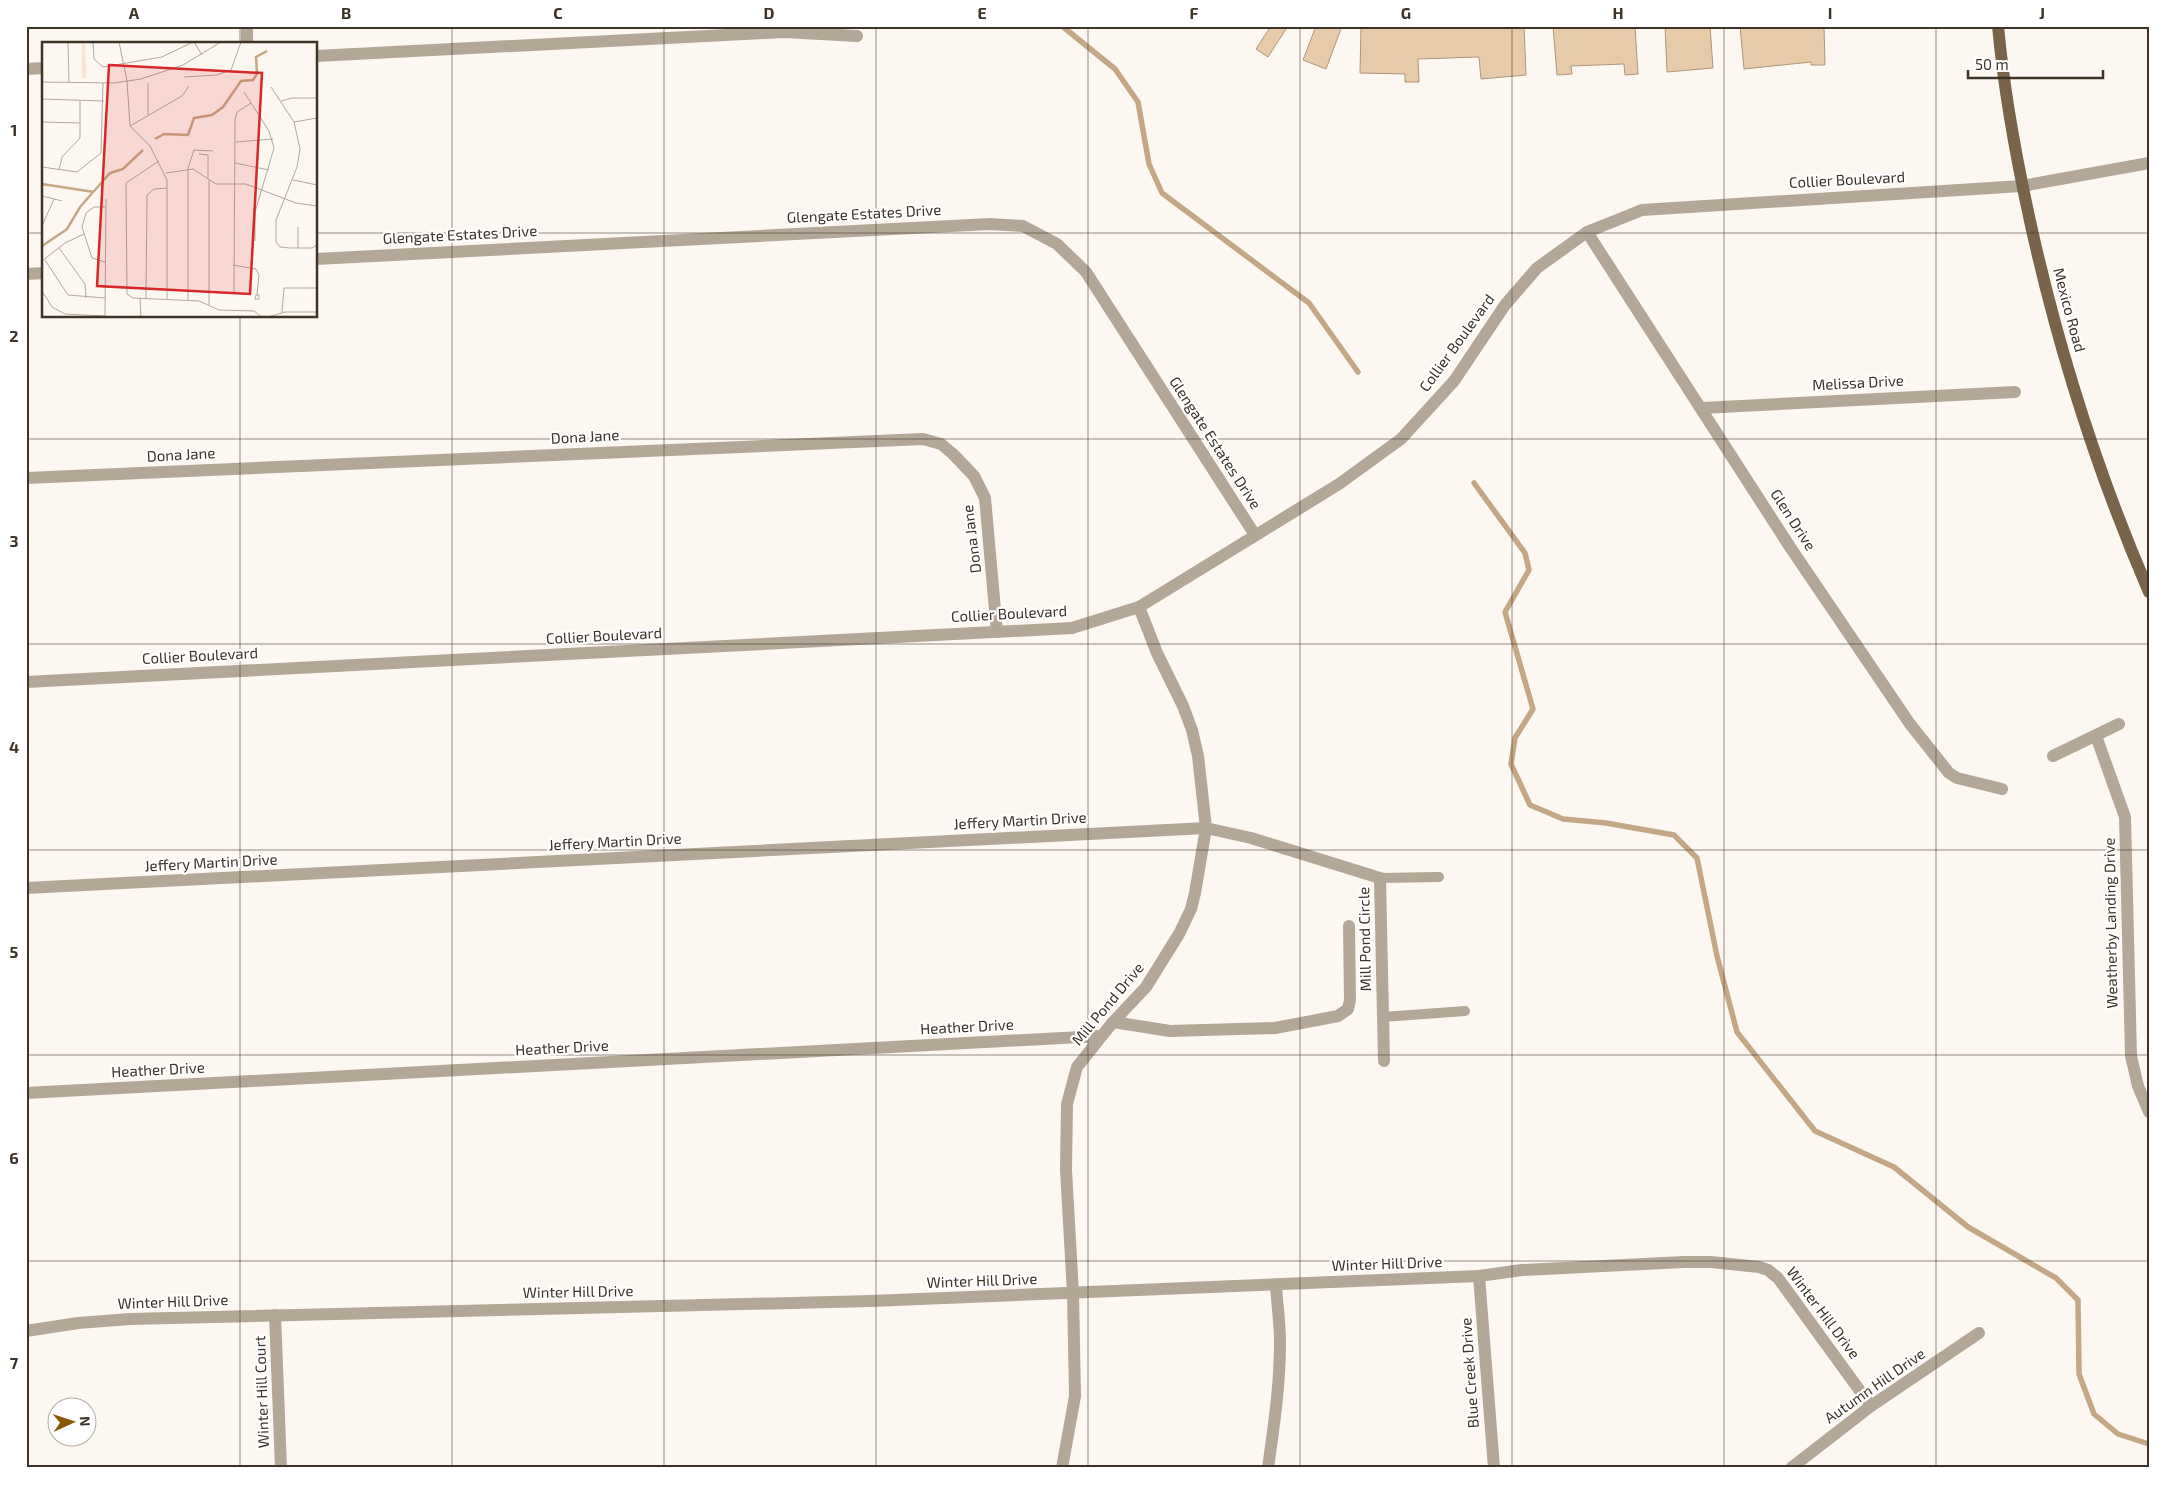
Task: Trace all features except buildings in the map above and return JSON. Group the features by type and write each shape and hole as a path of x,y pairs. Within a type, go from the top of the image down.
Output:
{"main road":[{"name":"Mexico Road","path":"1998,26 2009,113 2022,186 2053,317 2080,411 2106,486 2149,592"}],"street":[{"path":"247,26 247,42"},
{"path":"318,56 784,29 857,36"},
{"path":"26,69 42,68"},
{"name":"Collier Boulevard","path":"26,682 1072,628 1139,607 1339,484 1402,438 1454,380 1505,305 1537,268 1587,232 1642,210 2022,186 2149,163"},
{"name":"Glengate Estates Drive","path":"318,259 990,224 1023,226 1057,244 1086,272 1255,536"},
{"name":"Glen Drive","path":"1587,232 1790,546 1915,731 1949,773 1958,778 2002,789"},
{"path":"26,274 42,274"},
{"name":"Melissa Drive","path":"1702,408 2015,392"},
{"name":"Dona Jane","path":"26,478 924,438 940,444 953,454 974,476 985,498 997,632"},
{"name":"Mill Pond Drive","path":"1062,1468 1074,1396 1073,1294 1066,1170 1067,1104 1077,1067 1100,1036 1146,987 1191,909 1200,872 1206,828 1198,756 1192,730 1139,607"},
{"path":"2053,756 2119,724"},
{"name":"Weatherby Landing Drive","path":"2096,736 2125,817 2131,1056 2138,1086 2149,1112"},
{"name":"Mill Pond Circle","path":"1206,828 1251,838 1380,878 1384,1061"},
{"name":"Jeffery Martin Drive","path":"26,888 1206,828"},
{"path":"1113,1022 1170,1031 1217,1031 1275,1028 1338,1016 1348,1009 1350,1000 1349,926"},
{"name":"Heather Drive","path":"26,1093 1100,1036"},
{"name":"Winter Hill Drive","path":"26,1330 130,1319 1073,1294 1479,1276 1522,1270 1711,1262 1759,1267 1768,1270 1785,1285 1872,1406"},
{"name":"Blue Creek Drive","path":"1479,1276 1494,1468"},
{"path":"1268,1468 1279,1379 1280,1340 1276,1285"},
{"name":"Winter Hill Court","path":"275,1315 281,1468"},
{"name":"Autumn Hill Drive","path":"1791,1468 1872,1406 1979,1333"}],"lane":[{"path":"1380,878 1439,877"},
{"path":"1383,1017 1465,1011"}],"waterway":[{"path":"1062,26 1115,69 1138,102 1149,164 1162,193 1309,303 1358,372"},
{"path":"1474,483 1525,553 1529,570 1505,612 1533,709 1515,738 1511,764 1530,805 1563,819 1606,823 1674,835 1697,858 1717,956 1737,1032 1815,1131 1894,1167 1968,1227 2056,1278 2078,1300 2079,1374 2094,1414 2118,1434 2149,1444"}]}
